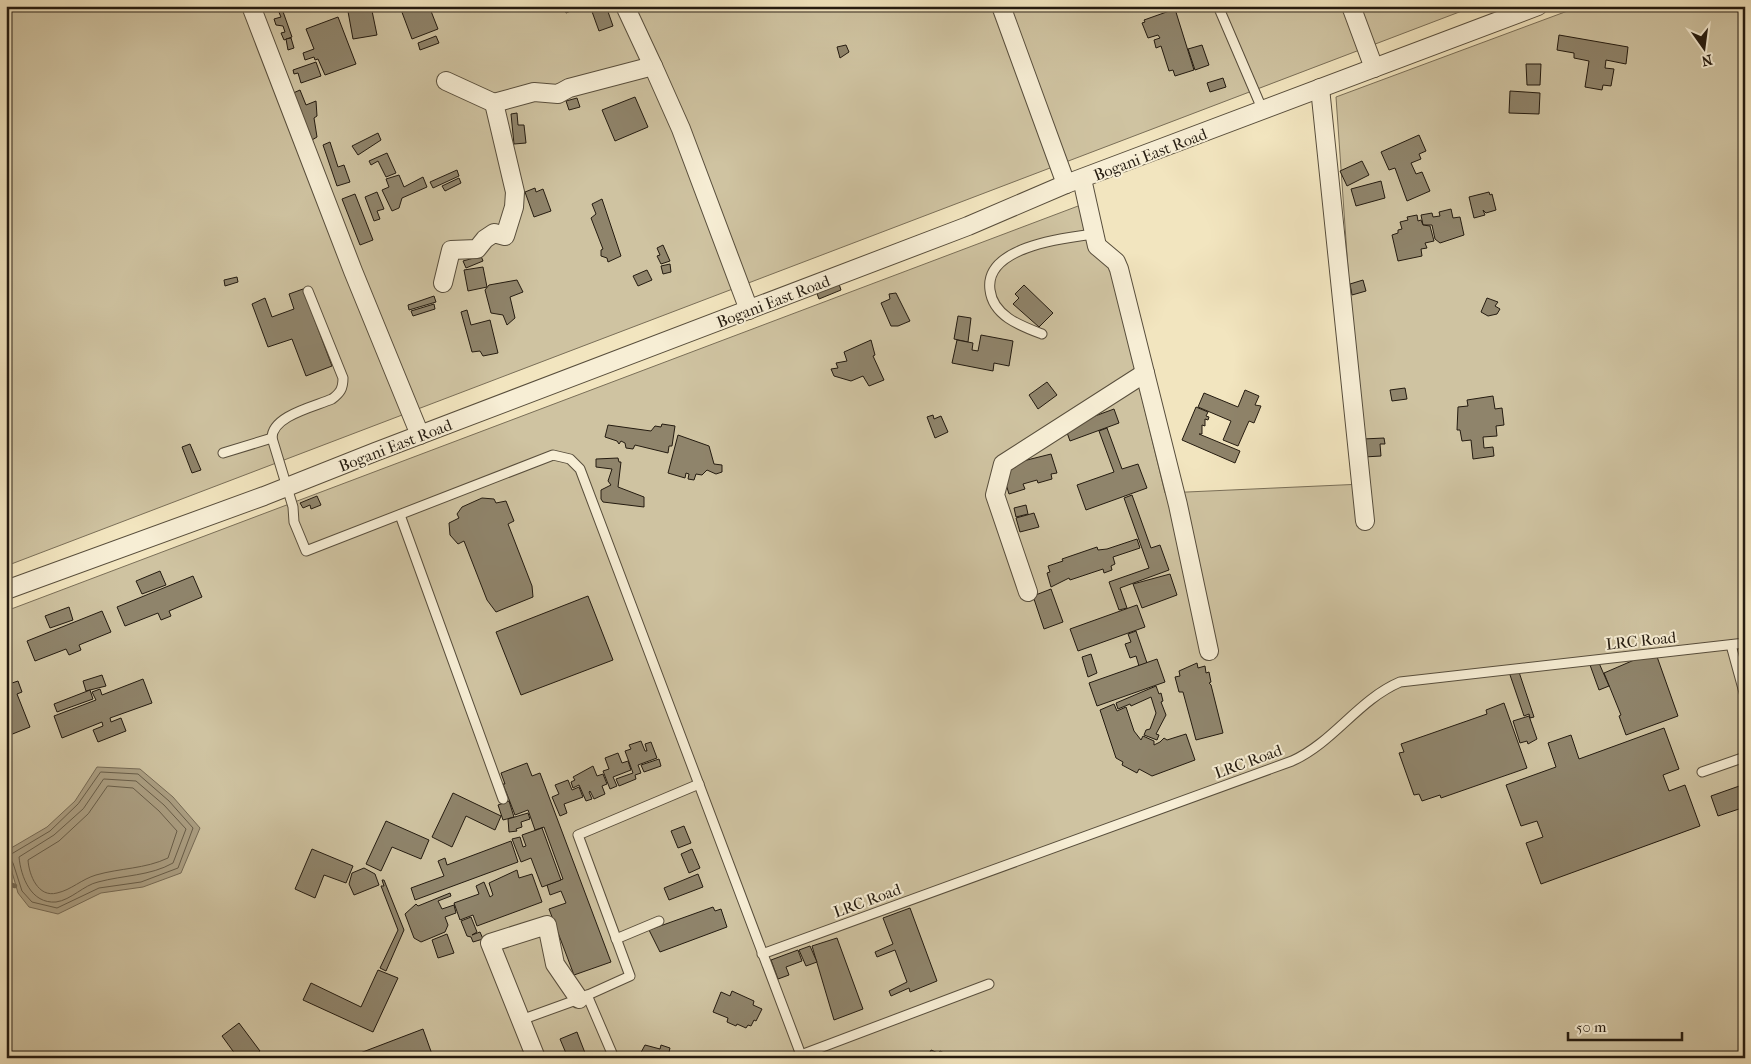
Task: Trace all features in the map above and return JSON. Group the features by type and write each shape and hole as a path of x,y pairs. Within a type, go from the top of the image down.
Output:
{"street":[{"path":"251,6 353,271 420,434"},
{"path":"625,6 681,129 749,310"},
{"path":"1000,6 1074,182 1099,249 1114,260 1119,269 1178,505 1210,651"},
{"path":"1351,6 1374,68"},
{"name":"Bogani East Road","path":"6,590 286,488 420,434 968,226 1074,182 1538,6"},
{"path":"446,82 494,103 534,92 558,94 569,88 653,66"},
{"path":"1320,88 1365,521"},
{"path":"442,283 451,250 476,249 484,239 494,233 505,236 514,208 515,192 494,103"},
{"path":"1028,592 995,495 1003,464 1145,373"},
{"path":"536,1058 490,943 547,925 556,964 583,997"}],"lane":[{"path":"1218,6 1263,111"},
{"path":"1042,334 1022,327 1000,312 991,298 989,282 993,270 1004,259 1029,248 1063,238 1094,234"},
{"path":"308,291 343,378 343,387 339,394 332,399 279,421 272,429 272,438 293,507 294,522 306,551 553,455 570,458 580,469 762,954 797,1056 989,984"},
{"path":"224,453 272,438"},
{"path":"400,515 503,799"},
{"name":"LRC Road","path":"762,954 1292,761 1322,744 1377,695 1400,682 1745,643"},
{"path":"1731,645 1745,696"},
{"path":"1702,772 1745,757"},
{"path":"521,1020 583,997 630,976 578,836 699,784"},
{"path":"616,939 659,921"},
{"path":"583,997 614,1058"}],"shaded area":[{"path":"6,6 1475,6 6,566"},
{"path":"1581,6 1745,6 1745,1058 6,1058 6,611 1094,200 1165,493 1363,484 1336,97"}],"water":[{"path":"97,767 140,769 173,797 200,828 181,873 143,887 101,893 58,914 29,907 18,893 6,851 47,827 75,801"}],"building":[{"path":"270,6 281,6 292,37 284,40 281,33 285,32 283,26 276,25 274,19 281,17 278,10 272,9"},
{"path":"347,6 371,6 377,35 353,39"},
{"path":"429,6 438,29 412,39 400,7"},
{"path":"563,6 583,6 566,13"},
{"path":"590,6 606,6 613,26 599,31"},
{"path":"1175,9 1194,70 1175,76 1173,70 1169,71 1161,46 1156,48 1154,40 1160,38 1158,35 1148,38 1142,23 1145,22 1144,20"},
{"path":"338,17 356,64 325,75 318,59 315,60 314,57 305,60 303,53 314,49 306,29"},
{"path":"1559,35 1628,47 1626,64 1606,60 1605,68 1614,69 1611,86 1603,85 1602,90 1585,87 1589,61 1574,58 1574,53 1557,50"},
{"path":"436,36 439,43 420,50 418,43"},
{"path":"291,38 294,48 288,50 286,39"},
{"path":"846,45 849,52 840,58 837,47"},
{"path":"1202,45 1209,65 1195,70 1188,49"},
{"path":"316,62 321,76 301,83 298,73 294,74 293,70"},
{"path":"1526,64 1541,64 1540,85 1527,85"},
{"path":"1223,78 1226,87 1210,92 1207,83"},
{"path":"300,90 306,105 316,101 317,116 314,118 317,137 307,143 291,94"},
{"path":"1510,91 1540,93 1539,114 1509,113"},
{"path":"635,97 648,127 615,141 602,110"},
{"path":"577,98 580,107 569,110 566,101"},
{"path":"517,113 518,125 524,125 526,143 514,144 511,114"},
{"path":"378,133 381,140 358,155 352,146"},
{"path":"1419,135 1426,151 1419,154 1421,159 1411,163 1416,174 1422,172 1430,191 1407,201 1395,168 1389,170 1381,152"},
{"path":"330,142 338,167 344,165 350,182 337,186 323,145"},
{"path":"387,153 396,173 386,177 378,161 371,165 369,161"},
{"path":"1362,161 1369,175 1347,186 1340,171"},
{"path":"457,170 459,176 433,188 430,182"},
{"path":"399,175 404,187 423,177 427,187 402,198 399,208 392,211 382,190 389,187 386,179"},
{"path":"459,178 461,183 445,191 442,186"},
{"path":"1381,181 1385,198 1356,206 1351,189"},
{"path":"535,188 536,192 543,189 551,211 534,217 525,192"},
{"path":"377,192 384,209 377,211 380,219 374,221 365,197"},
{"path":"1489,192 1490,195 1492,194 1496,210 1486,213 1483,210 1485,215 1474,218 1469,197"},
{"path":"355,194 373,240 360,245 342,199"},
{"path":"602,199 621,256 608,262 607,258 601,256 601,250 603,249 591,218 596,214 592,204"},
{"path":"1451,209 1453,218 1460,217 1464,235 1440,243 1435,239 1432,225 1423,225 1421,215 1432,213 1433,217 1440,216 1439,212"},
{"path":"1417,215 1418,221 1421,220 1423,225 1430,226 1434,241 1425,243 1427,248 1421,249 1422,256 1398,261 1392,235 1402,229 1400,222 1408,220 1407,217"},
{"path":"663,245 670,261 661,264 657,256 660,255 657,248"},
{"path":"481,256 483,261 466,268 463,261"},
{"path":"670,264 671,272 663,274 661,266"},
{"path":"483,267 487,287 468,291 464,270"},
{"path":"647,270 652,280 638,286 633,276"},
{"path":"237,277 238,282 225,286 224,280"},
{"path":"517,280 523,292 510,297 515,318 507,325 503,315 491,313 485,290 489,285"},
{"path":"1363,280 1366,291 1352,295 1350,284"},
{"path":"838,281 841,290 819,299 816,291"},
{"path":"1024,285 1053,313 1039,327 1013,304 1019,298 1015,294"},
{"path":"303,289 332,366 306,376 292,339 268,347 252,304 265,298 272,317 294,309 289,294"},
{"path":"896,293 910,321 898,326 891,326 881,303 890,299 889,294"},
{"path":"434,296 436,302 409,310 408,305"},
{"path":"1487,298 1498,302 1495,306 1500,309 1497,314 1488,316 1481,312"},
{"path":"434,304 435,309 413,316 411,311"},
{"path":"467,310 471,325 490,320 498,353 483,356 480,351 472,352 461,312"},
{"path":"958,316 971,318 968,342 954,339"},
{"path":"981,335 1013,341 1009,366 994,363 993,371 952,363 957,340 973,343 972,350 978,351"},
{"path":"871,340 875,355 873,356 884,380 869,386 863,376 851,381 834,376 831,369 838,368 836,363 847,361 844,352"},
{"path":"1047,382 1057,395 1038,409 1029,395"},
{"path":"1405,388 1407,399 1392,401 1390,390"},
{"path":"1245,390 1259,396 1255,405 1261,406 1254,423 1249,421 1238,446 1223,440 1231,421 1198,407 1204,393 1238,407"},
{"path":"1493,396 1495,409 1502,408 1504,425 1496,426 1497,436 1483,437 1484,448 1493,447 1494,456 1473,459 1471,440 1462,441 1460,430 1457,430 1458,407 1468,406 1467,400"},
{"path":"1196,407 1208,412 1206,416 1209,417 1208,420 1205,419 1205,426 1202,425 1202,434 1199,434 1240,451 1235,463 1182,440"},
{"path":"1114,409 1119,423 1070,441 1065,427"},
{"path":"933,415 934,419 941,416 948,432 935,438 927,417"},
{"path":"662,424 675,426 672,446 669,446 668,453 635,445 633,449 626,448 625,443 621,441 619,444 617,441 605,437 608,425 651,431 655,426 661,427"},
{"path":"1107,428 1122,469 1138,464 1147,488 1086,510 1077,485 1114,472 1099,431"},
{"path":"678,435 709,446 714,464 722,465 722,472 716,474 707,470 702,475 696,474 694,480 688,479 689,474 686,473 685,478 668,473"},
{"path":"1384,438 1385,444 1380,444 1381,456 1364,457 1363,439"},
{"path":"190,444 201,470 192,473 182,447"},
{"path":"1051,454 1057,473 1051,474 1052,479 1038,483 1037,480 1023,484 1025,489 1009,494 1002,471 1016,467 1015,463"},
{"path":"618,458 619,462 621,462 618,487 644,497 644,507 603,502 601,499 601,490 611,485 608,481 612,469 596,467 596,459"},
{"path":"1132,495 1151,548 1160,545 1169,570 1120,588 1127,608 1119,610 1109,582 1149,568 1124,498"},
{"path":"317,496 321,505 311,509 310,505 303,508 300,503"},
{"path":"482,498 494,499 496,503 506,501 514,521 508,524 532,586 533,597 496,612 487,600 464,541 458,544 450,535 449,523 459,518 457,514 462,507"},
{"path":"1026,505 1028,514 1016,517 1014,508"},
{"path":"1034,513 1039,527 1020,532 1016,518"},
{"path":"1137,539 1140,548 1113,557 1115,564 1111,566 1112,570 1104,573 1103,569 1070,580 1069,578 1051,587 1047,573 1050,572 1048,566 1097,547 1098,550 1107,549"},
{"path":"160,571 166,585 142,594 136,581"},
{"path":"1170,574 1177,595 1142,608 1133,584"},
{"path":"193,576 202,597 169,611 171,616 161,620 158,613 125,626 117,607"},
{"path":"1051,589 1063,622 1044,629 1033,596"},
{"path":"588,596 613,660 521,695 496,632"},
{"path":"1137,605 1145,627 1078,651 1070,629"},
{"path":"69,607 73,620 50,628 45,616"},
{"path":"102,611 111,632 79,645 81,650 69,655 66,649 35,661 27,641"},
{"path":"1136,631 1147,663 1139,666 1136,656 1130,658 1125,644 1131,642 1128,634"},
{"path":"1655,651 1678,716 1626,735 1619,716 1621,715 1604,673"},
{"path":"1091,654 1097,673 1088,677 1082,657"},
{"path":"1157,659 1165,682 1097,706 1089,683"},
{"path":"1197,663 1198,668 1205,666 1206,673 1209,672 1211,682 1209,683 1223,733 1196,740 1183,692 1179,692 1175,677 1180,676 1179,671"},
{"path":"1599,663 1609,686 1599,690 1590,665"},
{"path":"6,667 12,683 18,681 22,692 17,694 30,727 10,735 6,725"},
{"path":"1518,669 1534,717 1530,718 1529,714 1524,716 1509,672"},
{"path":"102,675 106,686 86,691 83,681"},
{"path":"143,679 152,703 110,718 111,722 121,718 126,731 98,742 93,730 103,726 102,722 62,738 54,716 96,700 92,692 100,689 102,695"},
{"path":"1156,686 1159,694 1161,693 1163,701 1161,702 1166,715 1156,734 1159,735 1157,740 1144,735 1146,730 1150,729 1156,713 1151,697 1131,706 1130,704 1118,709 1116,703"},
{"path":"90,690 93,699 57,712 54,704"},
{"path":"1504,703 1527,768 1441,798 1440,795 1422,801 1419,794 1414,795 1399,753 1404,752 1401,744 1487,714 1486,710"},
{"path":"1114,704 1117,711 1126,707 1134,731 1141,740 1143,736 1154,741 1154,745 1164,738 1167,740 1186,734 1195,760 1152,776 1139,769 1137,773 1122,765 1123,762 1116,758 1100,710"},
{"path":"1529,716 1537,739 1528,744 1527,741 1520,743 1513,721"},
{"path":"1664,728 1679,769 1663,775 1669,791 1685,785 1700,826 1541,884 1526,843 1543,837 1537,821 1521,826 1506,785 1556,767 1548,743 1571,735 1579,759"},
{"path":"641,741 645,751 647,751 645,744 651,742 657,758 638,765 641,773 635,775 636,779 619,786 616,779 633,773 625,751 631,749 629,745"},
{"path":"618,753 622,763 628,761 631,770 613,777 617,786 610,789 603,771 609,769 605,758"},
{"path":"659,759 661,766 644,772 641,765"},
{"path":"527,763 532,776 540,773 611,962 574,975 549,909 566,903 561,891 550,895 547,885 563,879 544,827 535,830 528,810 515,815 503,784 505,784 501,773"},
{"path":"593,766 597,776 603,774 607,784 602,786 605,794 594,799 590,791 592,799 586,801 579,785 573,788 571,782 575,780 573,777"},
{"path":"568,780 572,790 579,787 583,797 564,804 567,813 560,816 552,797 559,794 555,785"},
{"path":"1745,784 1745,807 1718,816 1711,796"},
{"path":"453,793 501,816 495,830 466,816 452,847 432,837"},
{"path":"509,801 514,817 503,820 498,805"},
{"path":"528,813 530,819 521,822 522,827 516,829 517,831 509,832 508,819"},
{"path":"386,821 429,840 421,859 392,847 381,871 366,864"},
{"path":"684,826 691,843 678,848 671,831"},
{"path":"542,828 561,880 542,887 531,858 521,862 512,839 520,837 523,847 526,846 522,835"},
{"path":"511,841 518,862 415,900 411,888 444,876 438,861 445,858 447,865"},
{"path":"312,849 353,866 346,883 324,875 315,898 295,889"},
{"path":"692,849 700,868 689,873 681,854"},
{"path":"364,868 375,874 379,885 354,895 349,884 352,873"},
{"path":"517,870 519,878 532,874 542,902 477,926 473,915 460,920 454,903 479,894 476,886 484,882 490,897 493,895 489,883"},
{"path":"698,874 703,887 669,900 664,888"},
{"path":"382,880 384,880 404,930 386,971 380,968 398,930 381,886 384,886"},
{"path":"450,893 451,896 438,901 442,909 454,905 456,913 445,917 448,925 445,932 421,942 414,938 405,914 416,904 418,906"},
{"path":"713,907 715,911 721,909 727,927 660,952 649,930"},
{"path":"910,908 937,981 910,992 909,988 891,996 889,991 907,982 895,950 877,957 875,952 893,944 883,918"},
{"path":"471,917 477,932 472,935 480,932 483,939 473,942 471,937 467,936 461,921"},
{"path":"447,934 454,953 438,958 432,940"},
{"path":"837,938 863,1009 834,1020 812,946"},
{"path":"810,946 817,962 806,966 799,950"},
{"path":"798,950 802,961 786,967 789,975 778,979 771,960"},
{"path":"378,970 398,978 373,1032 303,1000 311,983 361,1007"},
{"path":"732,991 754,1001 753,1005 762,1009 751,1026 748,1025 746,1028 737,1024 736,1026 727,1022 728,1018 713,1012 721,992 730,996"},
{"path":"239,1023 260,1051 252,1058 238,1058 222,1036"},
{"path":"423,1029 433,1057 347,1058"},
{"path":"577,1032 587,1058 568,1058 560,1039"},
{"path":"645,1045 660,1049 661,1045 670,1048 669,1052 684,1058 638,1058"},
{"path":"931,1050 938,1053 940,1051 952,1057 927,1058"}],"waterway":[{"path":"6,883 15,886"}]}
